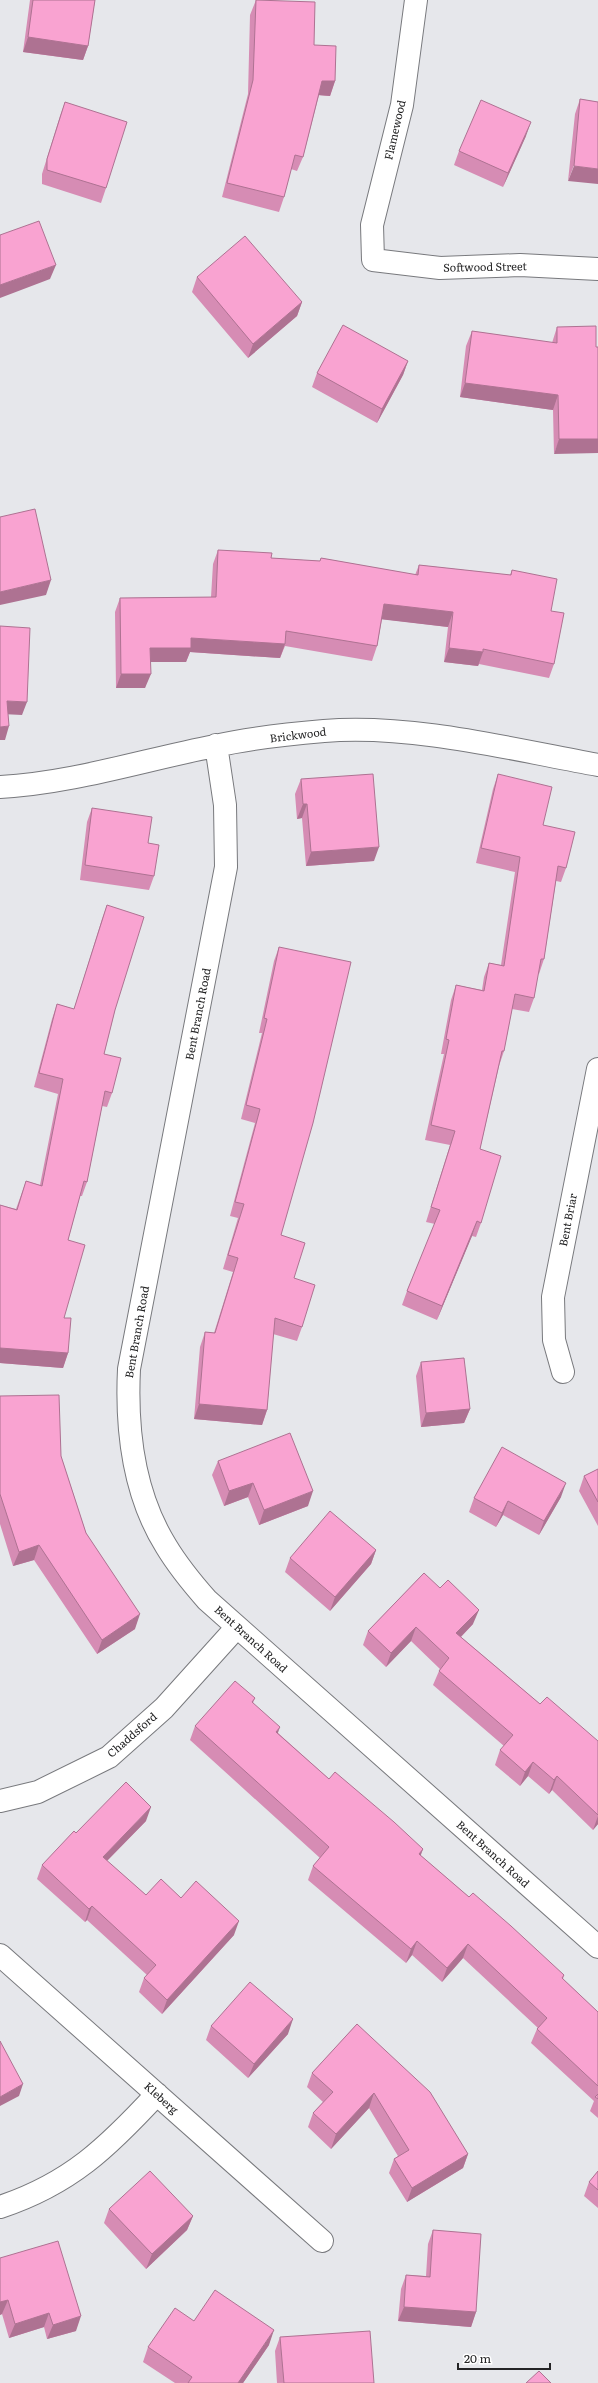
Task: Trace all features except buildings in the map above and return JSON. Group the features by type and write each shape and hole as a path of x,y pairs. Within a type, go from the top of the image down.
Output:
{"street":[{"name":"Flamewood","path":"373,260 372,225 402,105 416,0"},
{"name":"Softwood Street","path":"373,260 440,268 520,266 598,269"},
{"name":"Brickwood","path":"0,787 32,785 68,778 216,745 324,731 376,731 445,737 598,764"},
{"name":"Bent Branch Road","path":"216,745 225,805 226,867 129,1369 127,1407 134,1464 152,1520 181,1570 206,1600 598,1947"},
{"name":"Bent Briar","path":"563,1372 554,1340 553,1297 598,1068"},
{"name":"Chaddsford","path":"0,1801 38,1792 109,1757 164,1708 236,1627"},
{"name":"Kleberg","path":"0,1955 322,2241"},
{"path":"0,2207 47,2188 73,2173 120,2135 157,2094"}]}
